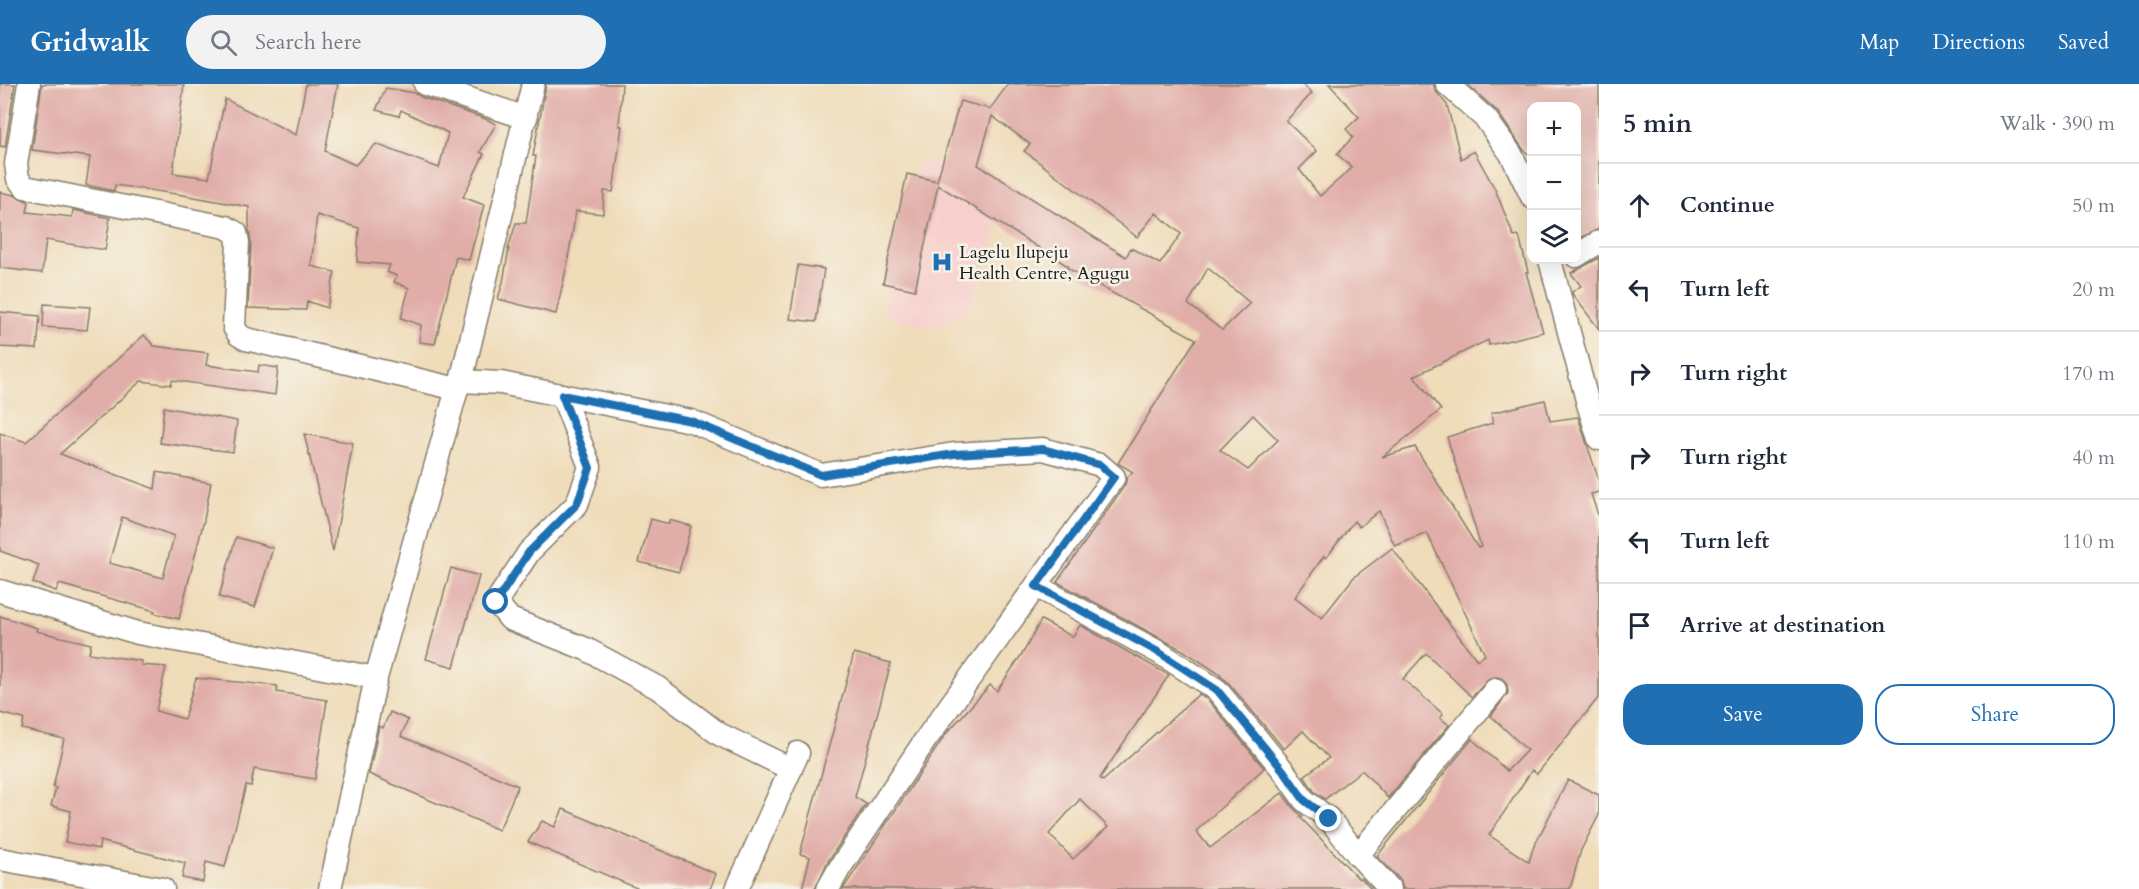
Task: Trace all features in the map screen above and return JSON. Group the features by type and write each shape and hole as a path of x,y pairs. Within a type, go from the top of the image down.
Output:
{"street":[{"path":"29,84 16,164 18,179 26,187 226,227 236,233 238,242 234,327 239,335 246,339 459,385 501,383 691,421 821,475 954,454 1043,449 1100,465 1114,477 926,740 838,869 828,889"},
{"path":"425,84 526,118"},
{"path":"330,889 376,678 459,385 533,84"},
{"path":"1447,84 1486,119 1511,154 1527,187"},
{"path":"1581,253 1599,242"},
{"path":"1558,264 1588,404 1599,440"},
{"path":"562,395 590,468 577,504 529,552 496,602 510,619 586,649 658,688 719,734 794,761 737,889"},
{"path":"1036,586 1160,653 1217,690 1283,770 1304,800 1329,819 1390,889"},
{"path":"0,591 138,633 376,678"},
{"path":"1358,855 1495,690"},
{"path":"0,859 123,886 163,889"}],"shaded area":[{"name":"Lagelu Ilupeju Health Centre, Agugu","path":"920,159 975,177 1003,214 970,310 934,328 884,316"}],"building":[{"path":"0,84 15,84 5,147 0,146"},
{"path":"42,84 184,84 173,173 209,178 225,99 296,135 306,84 338,84 325,151 355,165 376,144 439,168 448,133 401,110 399,116 376,110 386,88 415,93 496,124 480,152 484,154 463,197 484,205 469,260 456,257 435,344 419,342 421,325 401,318 409,288 394,282 397,276 387,272 390,265 357,262 359,228 317,215 311,266 335,272 327,308 307,301 306,310 248,308 251,243 249,207 115,185 114,191 86,185 90,157 32,150"},
{"path":"546,84 622,84 619,126 622,126 613,192 604,191 603,214 576,211 556,314 498,299 516,223 526,223 536,156 533,156"},
{"path":"1008,84 1302,84 1312,93 1286,121 1317,151 1299,169 1320,196 1352,168 1337,154 1353,137 1346,129 1359,117 1329,84 1434,84 1434,89 1447,105 1461,159 1474,151 1495,189 1514,237 1519,236 1528,272 1526,272 1543,332 1489,345 1488,340 1414,376 1441,410 1382,457 1415,447 1478,548 1481,547 1447,437 1493,423 1491,413 1545,400 1550,421 1578,417 1599,481 1599,492 1591,494 1599,518 1599,697 1537,774 1532,770 1489,835 1529,862 1533,848 1568,780 1599,795 1599,815 1581,850 1570,889 1403,889 1400,880 1377,856 1472,739 1507,771 1527,750 1491,716 1508,693 1503,679 1490,678 1472,697 1426,653 1403,679 1443,714 1440,718 1449,725 1388,798 1362,770 1325,799 1314,791 1304,776 1329,758 1303,731 1284,749 1221,675 1184,651 1057,582 1125,485 1127,477 1133,472 1118,463 1196,339 1067,268 1068,266 938,185 915,290 883,283 907,174 937,181 960,101 990,109","holes":["992,116 1030,144 1024,151 1137,237 1156,213 1181,234 1160,264 1131,248 1126,257 978,165","1208,268 1250,303 1222,330 1188,304","1253,415 1278,440 1248,470 1220,450","1379,511 1395,546 1427,533 1485,655 1477,660 1392,548 1354,577 1322,618 1295,597 1324,556 1326,558 1354,521 1359,527"]},
{"path":"1467,84 1599,84 1599,229 1581,238 1581,102 1527,102 1527,153 1497,111"},
{"path":"0,192 29,202 27,212 72,217 73,210 110,218 105,250 46,240 42,273 0,268"},
{"path":"1599,258 1599,329 1573,295 1572,292 1581,286 1571,273"},
{"path":"798,265 824,269 816,322 790,319"},
{"path":"44,304 90,307 87,330 43,327"},
{"path":"0,312 40,316 37,349 0,347"},
{"path":"144,335 154,346 208,353 206,365 258,372 259,365 278,368 275,395 172,380 171,385 141,381 60,454 155,489 157,472 211,483 179,619 59,584 56,591 33,583 39,565 0,551 0,433 26,442","holes":["122,517 174,536 163,578 109,563"]},
{"path":"164,407 237,421 233,452 160,443"},
{"path":"304,434 353,443 333,551"},
{"path":"651,519 669,524 669,520 691,526 679,572 639,562"},
{"path":"236,537 273,548 255,607 219,597"},
{"path":"451,568 479,576 454,667 426,659"},
{"path":"0,616 37,628 36,631 91,644 89,653 141,661 141,665 166,667 156,711 184,719 196,678 277,686 277,692 327,700 315,779 254,769 251,786 246,785 225,867 206,862 203,882 182,878 185,863 100,841 99,849 65,842 71,811 51,806 64,739 22,729 24,719 0,713"},
{"path":"1041,620 1073,637 1080,625 1169,675 1100,778 1103,781 1199,694 1208,700 1264,768 1196,831 1210,848 1282,793 1302,816 1300,817 1371,889 843,889 946,734 990,685 997,691 1024,651","holes":["1080,799 1108,827 1073,859 1049,834"]},
{"path":"854,653 891,663 855,797 866,804 828,861 815,889 802,889 810,857 800,854"},
{"path":"390,712 408,720 401,736 518,786 499,830 369,774 379,726 383,728"},
{"path":"563,809 716,874 710,889 639,889 528,842 542,821 555,827"}],"place":[{"name":"Lagelu Ilupeju Health Centre, Agugu","path":"942,262"}],"route":[{"path":"496,602 529,552 577,504 590,468 562,395 691,421 821,475 954,454 1005,453 1043,449 1100,465 1114,477 1036,586 1160,653 1217,690 1283,770 1304,800 1329,819"}]}
